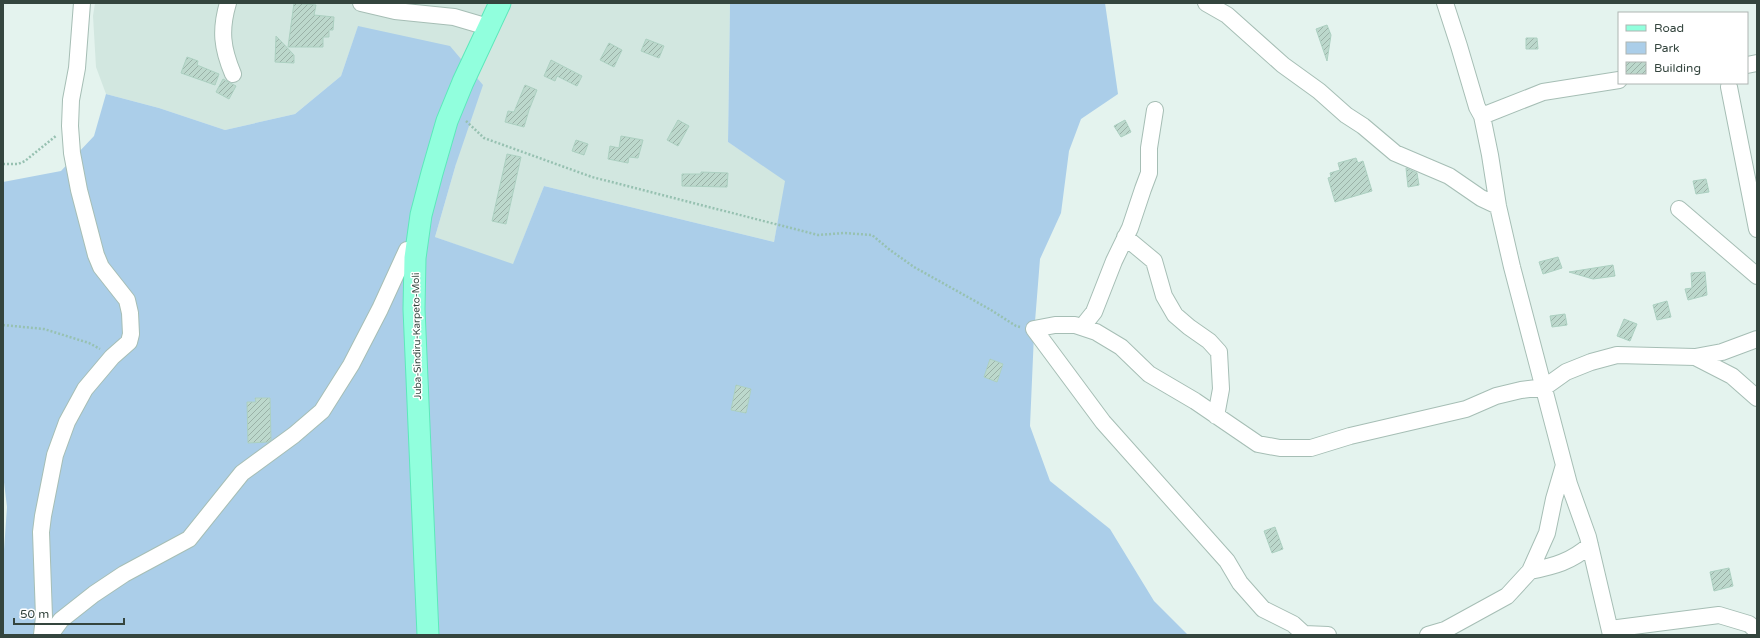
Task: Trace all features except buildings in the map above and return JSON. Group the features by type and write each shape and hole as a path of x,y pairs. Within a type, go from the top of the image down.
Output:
{"main road":[{"name":"Juba-Sindiru-Karpeto-Moli","path":"428,635 414,310 415,258 423,208 447,121 500,3"}],"street":[{"path":"42,635 44,618 41,532 55,455 67,422 85,389 112,357 129,342 131,334 130,313 127,300 101,267 96,255 79,190 72,153 70,126 71,100 77,68 82,3"},
{"path":"228,3 222,28 224,50 233,74"},
{"path":"361,3 395,11 454,18 488,27"},
{"path":"1206,3 1228,15 1283,65 1319,91 1346,115 1363,126 1394,153 1449,176 1481,198 1498,206"},
{"path":"1445,3 1477,107 1482,116 1498,206 1512,267 1569,484 1590,545 1610,632 1719,615 1749,624 1757,631"},
{"path":"1482,116 1543,92 1618,80"},
{"path":"1729,87 1757,229"},
{"path":"1082,327 1094,312 1114,261 1126,237 1149,173 1149,148 1155,110"},
{"path":"1679,209 1757,276"},
{"path":"1126,237 1154,261 1164,296 1175,315 1188,327 1210,341 1219,352 1221,389 1216,416"},
{"path":"50,635 61,620 94,594 124,574 189,539 242,473 294,435 322,411 351,365 380,310 407,250"},
{"path":"1328,635 1305,634 1294,624 1263,609 1240,583 1228,561 1103,422 1034,329 1055,325 1075,325 1096,332 1121,347 1149,374 1195,401 1258,444 1280,448 1311,448 1350,436 1466,410 1496,396 1521,390 1544,387 1566,372 1591,362 1617,355 1695,357 1722,352 1757,339"},
{"path":"1695,357 1732,376 1757,398"},
{"path":"1428,635 1445,630 1506,596 1530,571 1547,532 1554,499 1564,464"},
{"path":"1530,571 1557,565 1577,556 1590,545"}],"path":[{"path":"453,108 484,138 592,177 818,236 844,233 872,235 914,267 991,310 1016,326 1034,329"},
{"path":"3,164 18,164 25,161 50,140 70,126"},
{"path":"3,325 44,329 89,344 112,357"}],"shaded area":[{"path":"95,3 730,3 728,142 786,181 774,242 544,186 513,265 435,237 456,164 358,27 341,76 295,114 225,130 159,108 106,94 96,67 93,16"}],"green space":[{"path":"730,3 1105,3 1118,94 1081,119 1069,151 1061,213 1040,259 1034,334 1030,426 1050,481 1110,529 1154,601 1188,635 3,635 3,564 7,507 3,474 3,182 61,171 94,136 106,94 159,108 225,130 295,114 341,76 358,26 450,46 483,85 456,164 435,237 513,264 544,186 774,242 785,181 728,142"}]}
